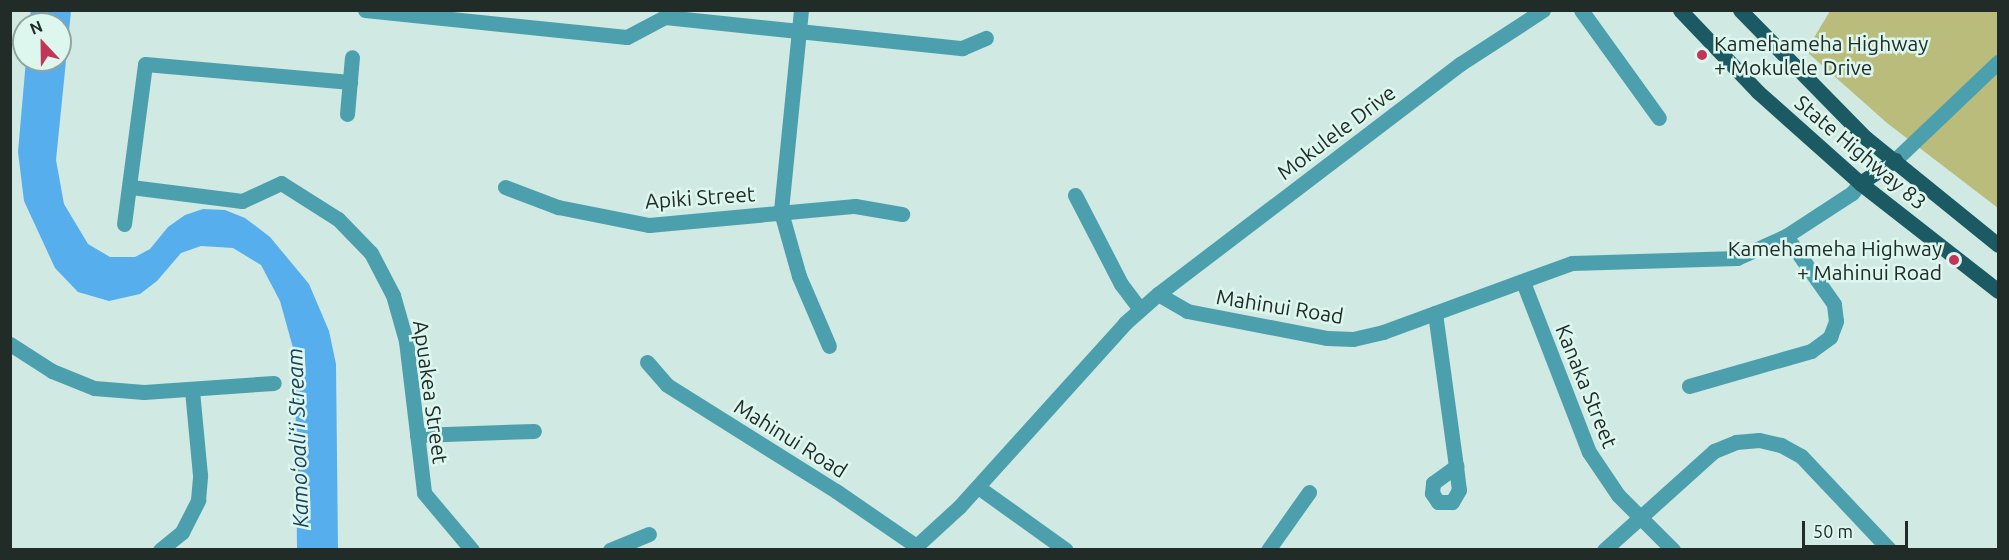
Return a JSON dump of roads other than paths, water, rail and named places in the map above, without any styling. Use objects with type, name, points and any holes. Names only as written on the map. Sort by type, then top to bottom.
[{"type":"main road","name":"State Highway 83","points":[[1680,10],[1758,92],[1860,183],[1998,291]]},
{"type":"main road","points":[[1740,10],[1866,138],[1998,245]]},
{"type":"main road","points":[[1860,183],[1895,160]]},
{"type":"street","points":[[365,10],[627,37],[665,17],[962,48],[986,38]]},
{"type":"street","points":[[801,10],[782,212],[799,276],[829,345]]},
{"type":"street","name":"Mokulele Drive","points":[[1158,294],[1460,64],[1543,10]]},
{"type":"street","points":[[1581,10],[1659,118]]},
{"type":"street","points":[[347,114],[352,57]]},
{"type":"street","points":[[1895,160],[1998,62]]},
{"type":"street","points":[[124,224],[145,64],[350,82]]},
{"type":"street","name":"Apuakea Street","points":[[130,187],[242,201],[281,183],[338,219],[371,253],[393,295],[406,341],[424,493],[472,549]]},
{"type":"street","name":"Mahinui Road","points":[[648,362],[667,385],[836,491],[914,548],[978,487],[1140,309],[1158,294],[1187,311],[1327,338],[1368,336],[1585,261],[1726,261],[1750,254],[1786,236],[1852,193],[1860,183]]},
{"type":"street","name":"Apiki Street","points":[[505,188],[558,207],[649,225],[855,206],[902,214]]},
{"type":"street","points":[[1075,195],[1121,284],[1140,309]]},
{"type":"street","points":[[1689,386],[1811,351],[1830,337],[1836,321],[1834,304],[1786,236]]},
{"type":"street","name":"Kanaka Street","points":[[1523,282],[1589,452],[1606,480],[1673,549]]},
{"type":"street","points":[[1435,313],[1456,466]]},
{"type":"street","points":[[10,344],[52,371],[94,388],[144,392],[274,383]]},
{"type":"street","points":[[164,548],[189,522],[200,488],[192,390]]},
{"type":"street","points":[[417,435],[534,431]]},
{"type":"street","points":[[1604,549],[1714,452],[1736,442],[1760,440],[1781,445],[1801,456],[1890,549]]},
{"type":"street","points":[[978,487],[1066,549]]},
{"type":"street","points":[[1269,549],[1309,492]]},
{"type":"street","points":[[610,549],[649,534]]},
{"type":"water","points":[[31,10],[71,11],[71,12],[31,12]]},
{"type":"water","name":"Kamoʻoaliʻi Stream","points":[[25,72],[65,72],[56,160],[64,204],[88,244],[110,257],[135,257],[150,249],[168,227],[185,215],[203,209],[225,210],[245,218],[270,237],[309,284],[329,331],[336,364],[338,549],[297,549],[295,355],[280,301],[261,265],[233,248],[201,246],[181,253],[157,281],[140,294],[109,301],[78,292],[55,268],[24,201],[18,152]]},
{"type":"place","name":"Kamehameha Highway + Mokulele Drive","points":[[1702,55]]},
{"type":"place","name":"Kamehameha Highway + Mahinui Road","points":[[1954,260]]}]
